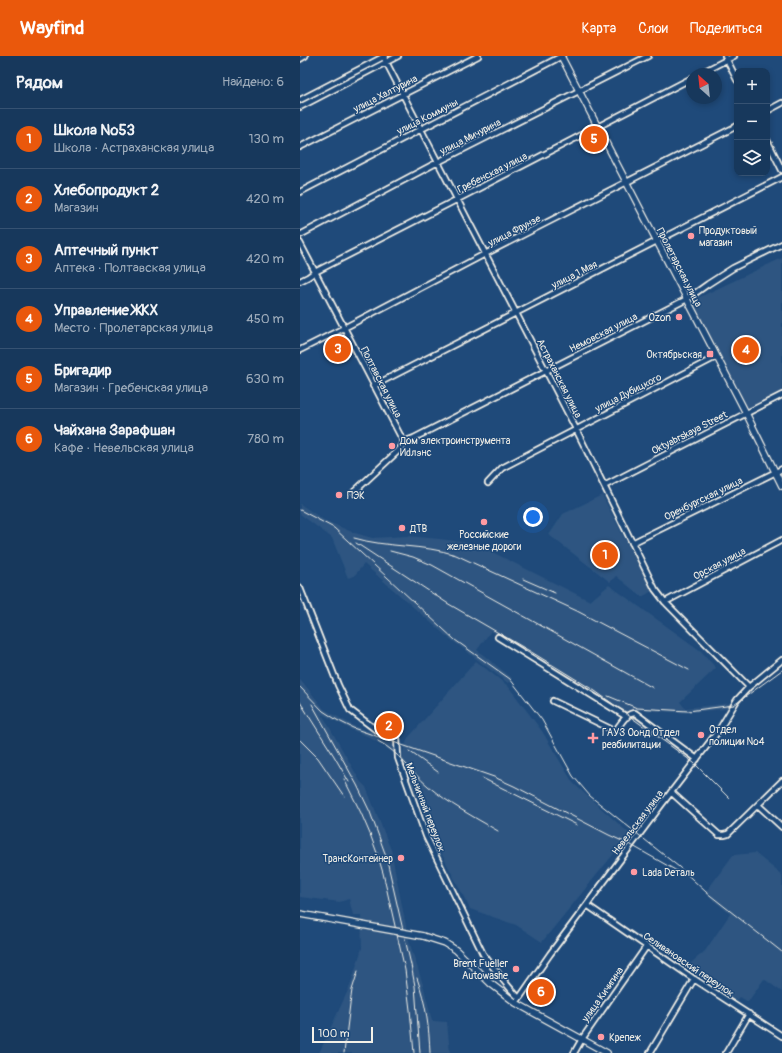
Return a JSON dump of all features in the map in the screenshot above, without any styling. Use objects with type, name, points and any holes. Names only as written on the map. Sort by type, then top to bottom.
[{"type":"main road","name":"Пролетарская улица","points":[[561,56],[782,486]]},
{"type":"main road","points":[[300,914],[423,936],[445,943],[456,950],[490,983],[516,1003],[607,1053]]},
{"type":"street","points":[[300,59],[306,56]]},
{"type":"street","points":[[300,100],[384,56]]},
{"type":"street","name":"Астраханская улица","points":[[384,56],[576,429],[655,589],[665,602],[749,687]]},
{"type":"street","points":[[300,107],[398,56]]},
{"type":"street","name":"улица Халтурина","points":[[300,147],[478,56]]},
{"type":"street","name":"улица Коммуны","points":[[300,192],[561,56]]},
{"type":"street","name":"улица Мичурина","points":[[300,234],[438,162],[648,56]]},
{"type":"street","points":[[709,68],[726,58],[734,56]]},
{"type":"street","points":[[726,58],[734,74]]},
{"type":"street","name":"Гребенская улица","points":[[300,281],[686,81]]},
{"type":"street","points":[[770,109],[782,103]]},
{"type":"street","name":"улица Фрунзе","points":[[300,350],[734,128]]},
{"type":"street","points":[[770,146],[782,170]]},
{"type":"street","name":"улица 1 Мая","points":[[373,386],[782,177]]},
{"type":"street","name":"Полтавская улица","points":[[300,243],[373,386],[402,439],[406,441]]},
{"type":"street","name":"Немовская улица","points":[[406,441],[687,299],[733,268],[782,244]]},
{"type":"street","name":"улица Дубицкого","points":[[488,483],[502,468],[716,357]]},
{"type":"street","name":"Oktyabrskaya Street","points":[[604,486],[782,395]]},
{"type":"street","points":[[354,492],[399,450],[406,441]]},
{"type":"street","name":"Оренбургская улица","points":[[632,543],[782,469]]},
{"type":"street","name":"Орская улица","points":[[665,602],[782,540]]},
{"type":"street","name":"Мельничный переулок","points":[[300,588],[335,677],[350,710],[375,729],[397,737],[398,758],[426,836],[483,954],[520,998]]},
{"type":"street","points":[[498,637],[626,717]]},
{"type":"street","name":"Невельская улица","points":[[516,1003],[671,792],[719,730],[734,705],[749,687],[782,660]]},
{"type":"street","points":[[553,701],[615,731],[626,717],[632,712],[635,712],[697,759]]},
{"type":"street","points":[[671,792],[719,835],[724,836],[728,834],[782,781]]},
{"type":"street","points":[[758,805],[782,827]]},
{"type":"street","name":"Селивановский переулок","points":[[587,905],[646,947],[782,1036]]},
{"type":"street","name":"улица Кичигина","points":[[574,1053],[582,1039],[646,947]]},
{"type":"street","points":[[650,1053],[694,979]]},
{"type":"street","points":[[726,1053],[749,1014]]},
{"type":"shaded area","points":[[782,258],[782,391],[746,409],[691,301]]},
{"type":"shaded area","points":[[602,495],[652,591],[642,597],[616,576],[610,582],[549,535],[563,514]]},
{"type":"shaded area","points":[[300,504],[324,520],[352,532],[372,538],[407,536],[476,544],[590,601],[609,585],[701,651],[716,668],[680,702],[685,708],[732,703],[741,700],[742,702],[736,707],[726,709],[684,713],[637,710],[634,714],[698,764],[696,766],[624,713],[491,631],[477,650],[512,678],[508,683],[445,635],[364,564],[354,576],[348,578],[332,538],[300,514]]},
{"type":"shaded area","points":[[476,661],[508,686],[542,731],[573,783],[630,834],[542,942],[516,925],[470,909],[438,847],[400,759],[408,738]]},
{"type":"shaded area","points":[[300,679],[324,709],[354,726],[400,742],[397,756],[367,736],[322,714],[360,781],[366,787],[391,850],[409,941],[424,988],[432,1021],[447,1022],[450,1053],[319,1053],[350,986],[362,948],[361,915],[353,915],[349,899],[340,902],[300,897]]},
{"type":"shaded area","points":[[755,853],[782,875],[782,992],[764,979],[748,1002],[740,997],[737,1001],[686,967],[705,951],[730,914],[705,893],[733,855]]},
{"type":"railway","points":[[300,510],[334,528],[455,640],[510,679],[542,720],[573,776],[590,796],[679,867],[706,892],[782,952]]},
{"type":"railway","points":[[354,538],[379,543],[431,549],[456,555],[577,611],[689,670]]},
{"type":"railway","points":[[356,543],[447,603],[595,691],[694,763],[730,799]]},
{"type":"railway","points":[[390,551],[413,557],[432,565],[653,688]]},
{"type":"railway","points":[[523,579],[555,593]]},
{"type":"railway","points":[[608,696],[637,708],[688,711],[734,705],[782,670]]},
{"type":"railway","points":[[300,687],[323,711],[353,728],[494,777],[631,845],[677,871]]},
{"type":"railway","points":[[300,702],[349,782]]},
{"type":"railway","points":[[312,704],[357,785],[370,812],[386,856],[415,986],[420,1053]]},
{"type":"railway","points":[[300,740],[318,758],[344,796]]},
{"type":"railway","points":[[378,741],[399,756],[436,793],[498,831]]},
{"type":"railway","points":[[409,751],[438,772]]},
{"type":"railway","points":[[482,778],[577,825]]},
{"type":"railway","points":[[344,779],[370,834],[383,873],[405,970],[414,1053]]},
{"type":"railway","points":[[344,1053],[352,990],[358,971]]},
{"type":"railway","points":[[417,978],[423,997],[429,1034],[430,1053]]},
{"type":"place","name":"Бригадир","points":[[594,139]]},
{"type":"place","name":"Продуктовый магазин","points":[[691,236]]},
{"type":"place","name":"Ozon","points":[[679,317]]},
{"type":"place","name":"Аптечный пункт","points":[[338,349]]},
{"type":"place","name":"Управление ЖКХ","points":[[746,350]]},
{"type":"place","name":"Октябрьская","points":[[710,354]]},
{"type":"place","name":"Дом электроинструмента Иdлэнс","points":[[392,446]]},
{"type":"place","name":"ПЭК","points":[[339,495]]},
{"type":"place","name":"Российские железные дороги","points":[[484,522]]},
{"type":"place","name":"ДТВ","points":[[402,528]]},
{"type":"place","name":"Школа №53","points":[[605,555]]},
{"type":"place","name":"Хлебопродукт 2","points":[[389,726]]},
{"type":"place","name":"Отдел полиции №4","points":[[701,735]]},
{"type":"place","name":"ГАУЗ Оонд Отдел реабилитации","points":[[593,738]]},
{"type":"place","name":"ТрансКонтейнер","points":[[401,858]]},
{"type":"place","name":"Lada Dеталь","points":[[634,872]]},
{"type":"place","name":"Brent Fueller Autowashe","points":[[516,969]]},
{"type":"place","name":"Чайхана Зарафшан","points":[[541,992]]},
{"type":"place","name":"Крепеж","points":[[601,1037]]}]
